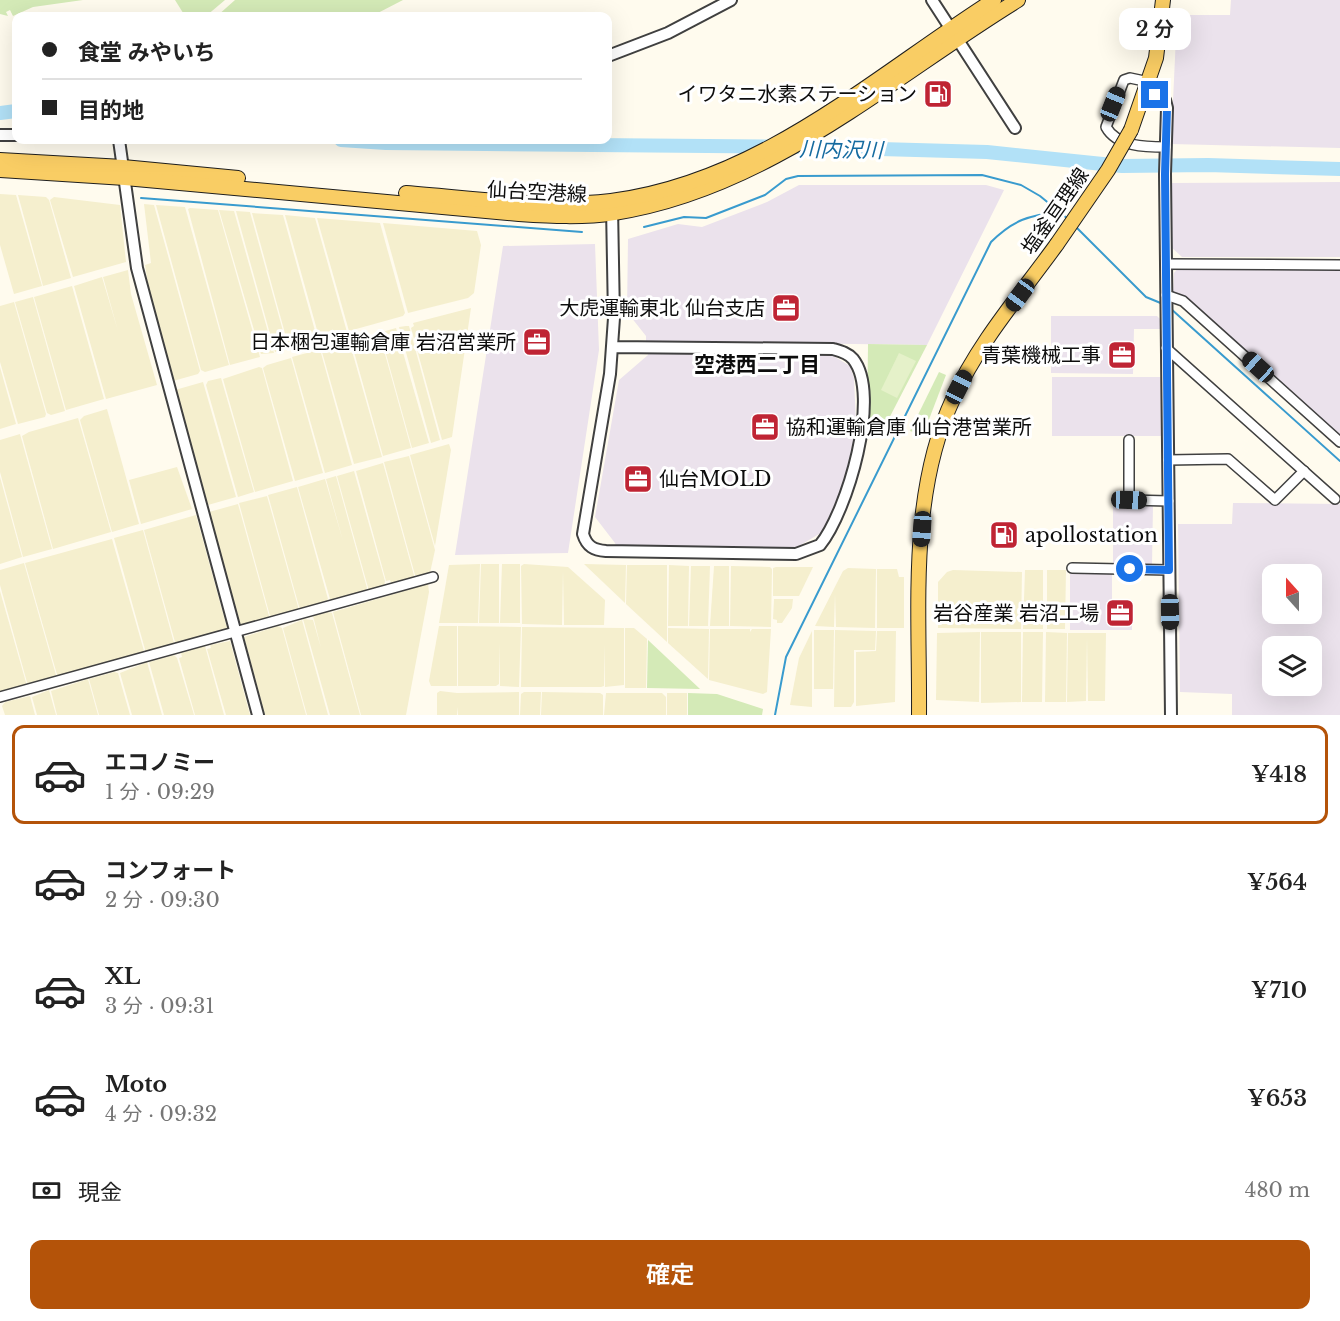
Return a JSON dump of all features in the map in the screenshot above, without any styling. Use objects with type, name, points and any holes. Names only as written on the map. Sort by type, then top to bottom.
[{"type":"main road","name":"仙台空港線","points":[[612,207],[646,207],[743,174],[832,122],[953,34],[994,0]]},
{"type":"main road","name":"仙台空港線","points":[[0,160],[519,214],[560,216],[612,207],[722,172],[765,152],[953,34],[1018,0]]},
{"type":"main road","name":"塩釜亘理線","points":[[919,715],[921,553],[927,482],[938,438],[965,374],[1108,170],[1131,130],[1156,58],[1163,0]]},
{"type":"main road","name":"仙台空港線","points":[[0,170],[124,172]]},
{"type":"street","points":[[612,54],[668,33],[731,0]]},
{"type":"street","points":[[932,0],[1015,128]]},
{"type":"street","points":[[1166,147],[1135,147],[1108,131],[1106,127],[1124,80],[1130,78],[1147,87],[1167,103],[1166,348],[1171,715]]},
{"type":"street","points":[[119,144],[137,268],[258,715]]},
{"type":"street","points":[[612,207],[612,346],[610,374],[583,534],[588,544],[594,550],[606,551],[796,554],[820,545],[849,486],[860,451],[861,376],[849,355],[833,349],[612,346]]},
{"type":"street","points":[[1166,264],[1340,265]]},
{"type":"street","points":[[1166,296],[1183,301],[1340,442]]},
{"type":"street","points":[[1166,348],[1335,499]]},
{"type":"street","points":[[1129,440],[1129,500],[1168,501]]},
{"type":"street","points":[[1168,460],[1228,459],[1275,500],[1304,471]]},
{"type":"street","points":[[1072,568],[1169,570]]},
{"type":"street","points":[[0,697],[434,577]]},
{"type":"shaded area","points":[[1231,0],[1340,0],[1340,148],[1171,144],[1177,15],[1230,15]]},
{"type":"shaded area","points":[[1340,182],[1340,257],[1182,257],[1170,246],[1170,183]]},
{"type":"shaded area","points":[[799,185],[986,185],[1004,190],[927,345],[646,341],[646,336],[627,312],[628,239],[678,224],[702,227],[767,202]]},
{"type":"shaded area","points":[[0,194],[16,195],[42,286],[14,294],[0,245]]},
{"type":"shaded area","points":[[18,195],[46,197],[49,200],[71,278],[43,286]]},
{"type":"shaded area","points":[[54,197],[120,205],[126,262],[73,277],[50,200]]},
{"type":"shaded area","points":[[144,204],[154,205],[200,371],[198,374],[173,381],[150,297],[145,265],[151,263]]},
{"type":"shaded area","points":[[156,205],[185,207],[229,365],[205,372],[201,370]]},
{"type":"shaded area","points":[[188,209],[218,210],[260,357],[230,365]]},
{"type":"shaded area","points":[[219,210],[234,211],[274,353],[261,354]]},
{"type":"shaded area","points":[[236,211],[250,212],[288,349],[275,352]]},
{"type":"shaded area","points":[[252,213],[283,215],[317,338],[315,341],[289,348]]},
{"type":"shaded area","points":[[285,215],[315,218],[347,332],[319,337]]},
{"type":"shaded area","points":[[317,218],[380,223],[405,313],[403,316],[349,331]]},
{"type":"shaded area","points":[[383,223],[477,231],[481,245],[474,293],[468,298],[408,313]]},
{"type":"shaded area","points":[[595,244],[599,350],[568,553],[455,555],[503,246]]},
{"type":"shaded area","points":[[1179,267],[1340,270],[1340,437],[1189,299],[1173,294],[1174,273]]},
{"type":"shaded area","points":[[128,270],[131,294],[157,385],[106,399],[74,286],[102,277],[118,331],[103,277]]},
{"type":"shaded area","points":[[72,286],[104,399],[66,410],[34,297]]},
{"type":"shaded area","points":[[33,297],[65,411],[51,415],[47,413],[15,302]]},
{"type":"shaded area","points":[[14,302],[46,414],[45,417],[18,424],[0,362],[0,306]]},
{"type":"shaded area","points":[[471,308],[452,437],[442,440],[411,328],[414,326],[413,323]]},
{"type":"shaded area","points":[[1051,316],[1157,316],[1161,320],[1161,329],[1134,329],[1133,374],[1051,373]]},
{"type":"shaded area","points":[[409,326],[440,440],[431,443],[399,327]]},
{"type":"shaded area","points":[[396,328],[429,443],[412,448],[381,336],[382,332]]},
{"type":"shaded area","points":[[375,334],[376,337],[380,336],[411,448],[383,456],[351,341]]},
{"type":"shaded area","points":[[346,342],[350,344],[382,457],[354,464],[322,352],[325,348]]},
{"type":"shaded area","points":[[318,350],[321,353],[352,465],[325,473],[292,357]]},
{"type":"shaded area","points":[[649,351],[830,354],[850,366],[854,378],[856,424],[850,466],[824,531],[794,549],[616,547],[595,517],[619,380],[648,355]]},
{"type":"shaded area","points":[[291,358],[323,473],[295,481],[263,368]]},
{"type":"shaded area","points":[[0,367],[16,424],[0,429]]},
{"type":"shaded area","points":[[262,368],[293,481],[255,492],[223,379]]},
{"type":"shaded area","points":[[1052,377],[1162,377],[1162,436],[1052,436]]},
{"type":"shaded area","points":[[221,378],[254,492],[238,497],[206,385],[208,381]]},
{"type":"shaded area","points":[[203,382],[236,497],[208,505],[175,390]]},
{"type":"shaded area","points":[[107,409],[139,524],[112,532],[80,420],[84,416]]},
{"type":"shaded area","points":[[78,418],[111,532],[53,549],[22,436]]},
{"type":"shaded area","points":[[20,434],[52,549],[23,557],[0,472],[0,440]]},
{"type":"shaded area","points":[[449,444],[451,450],[435,546],[410,455]]},
{"type":"shaded area","points":[[409,456],[435,550],[430,573],[421,575],[415,575],[384,462]]},
{"type":"shaded area","points":[[383,463],[415,579],[392,585],[390,580],[386,581],[356,471]]},
{"type":"shaded area","points":[[177,467],[192,509],[141,524],[129,480]]},
{"type":"shaded area","points":[[354,471],[385,581],[384,587],[369,591],[337,476]]},
{"type":"shaded area","points":[[336,476],[367,588],[365,592],[333,601],[330,599],[298,487],[325,479],[343,541],[326,479]]},
{"type":"shaded area","points":[[0,477],[22,557],[0,564]]},
{"type":"shaded area","points":[[297,487],[328,599],[326,603],[300,610],[268,495]]},
{"type":"shaded area","points":[[267,496],[299,610],[274,617],[270,616],[239,503]]},
{"type":"shaded area","points":[[1233,503],[1340,504],[1340,715],[1232,715],[1232,694],[1180,692],[1178,524],[1232,524]]},
{"type":"shaded area","points":[[238,504],[269,616],[267,619],[241,626],[209,512]]},
{"type":"shaded area","points":[[1113,504],[1153,504],[1152,566],[1113,566]]},
{"type":"shaded area","points":[[196,515],[227,628],[226,631],[179,644],[175,642],[144,530]]},
{"type":"shaded area","points":[[143,530],[174,643],[146,653],[114,538]]},
{"type":"shaded area","points":[[112,539],[143,654],[58,678],[25,563]]},
{"type":"shaded area","points":[[24,563],[56,675],[53,679],[28,686],[0,585],[0,570]]},
{"type":"shaded area","points":[[480,564],[478,623],[439,623],[449,565]]},
{"type":"shaded area","points":[[481,564],[499,564],[499,623],[479,623]]},
{"type":"shaded area","points":[[502,564],[520,564],[520,623],[500,623]]},
{"type":"shaded area","points":[[524,564],[568,567],[605,600],[604,625],[564,625],[563,571],[562,625],[522,624],[521,566]]},
{"type":"shaded area","points":[[584,564],[626,565],[625,603]]},
{"type":"shaded area","points":[[627,565],[667,565],[667,642],[626,604]]},
{"type":"shaded area","points":[[669,565],[689,566],[688,626],[668,626]]},
{"type":"shaded area","points":[[691,566],[710,566],[708,626],[689,626]]},
{"type":"shaded area","points":[[714,566],[729,566],[729,626],[710,626]]},
{"type":"shaded area","points":[[731,566],[770,567],[772,569],[771,627],[730,626]]},
{"type":"shaded area","points":[[813,567],[799,596],[773,596],[773,568]]},
{"type":"shaded area","points":[[848,568],[876,569],[875,628],[836,627],[835,594],[834,627],[815,626],[843,571]]},
{"type":"shaded area","points":[[877,569],[897,569],[899,577],[904,577],[904,628],[877,628]]},
{"type":"shaded area","points":[[953,570],[1022,572],[1021,629],[938,628],[938,582],[947,572]]},
{"type":"shaded area","points":[[1025,570],[1043,570],[1043,629],[1023,629]]},
{"type":"shaded area","points":[[1047,570],[1066,570],[1065,629],[1047,629]]},
{"type":"shaded area","points":[[1070,570],[1112,570],[1112,599],[1132,600],[1132,630],[1070,630]]},
{"type":"shaded area","points":[[428,584],[429,592],[406,715],[361,715],[333,612]]},
{"type":"shaded area","points":[[0,591],[27,686],[2,693],[0,691]]},
{"type":"shaded area","points":[[774,599],[793,599],[792,608],[782,623],[777,623],[777,620],[773,619]]},
{"type":"shaded area","points":[[332,613],[360,715],[330,715],[303,619],[313,620],[321,648],[313,616]]},
{"type":"shaded area","points":[[302,620],[328,715],[307,715],[283,628]]},
{"type":"shaded area","points":[[278,626],[282,628],[306,715],[265,715],[244,637]]},
{"type":"shaded area","points":[[439,626],[457,626],[457,686],[431,686],[429,681]]},
{"type":"shaded area","points":[[458,626],[521,627],[519,687],[500,686],[500,643],[499,684],[496,686],[458,686]]},
{"type":"shaded area","points":[[522,627],[624,628],[624,685],[605,687],[605,644],[604,686],[521,687]]},
{"type":"shaded area","points":[[625,628],[634,628],[647,639],[646,688],[625,688]]},
{"type":"shaded area","points":[[668,628],[709,629],[708,679],[668,643]]},
{"type":"shaded area","points":[[710,629],[750,629],[750,632],[752,629],[771,629],[767,692],[763,694],[709,680]]},
{"type":"shaded area","points":[[814,630],[834,630],[833,689],[814,689]]},
{"type":"shaded area","points":[[835,630],[876,631],[875,650],[854,650],[854,702],[851,707],[834,707]]},
{"type":"shaded area","points":[[812,631],[812,707],[790,705],[799,658]]},
{"type":"shaded area","points":[[877,631],[896,631],[895,702],[856,706],[856,652],[876,651]]},
{"type":"shaded area","points":[[980,632],[979,702],[936,700],[937,633]]},
{"type":"shaded area","points":[[981,632],[1021,632],[1021,702],[981,703]]},
{"type":"shaded area","points":[[1023,632],[1043,632],[1042,702],[1022,702]]},
{"type":"shaded area","points":[[1046,632],[1067,633],[1066,702],[1045,702]]},
{"type":"shaded area","points":[[1068,633],[1106,633],[1105,701],[1088,701],[1087,637],[1086,701],[1067,702]]},
{"type":"shaded area","points":[[230,641],[250,715],[226,715],[207,649],[211,648],[210,645]]},
{"type":"shaded area","points":[[205,646],[224,715],[195,715],[179,658],[182,657],[181,653]]},
{"type":"shaded area","points":[[174,655],[177,658],[194,715],[164,715],[149,662]]},
{"type":"shaded area","points":[[147,662],[162,715],[132,715],[120,673]]},
{"type":"shaded area","points":[[118,673],[130,715],[99,715],[89,679]]},
{"type":"shaded area","points":[[88,679],[98,715],[57,715],[51,691]]},
{"type":"shaded area","points":[[49,690],[56,715],[37,715],[32,697]]},
{"type":"shaded area","points":[[440,691],[519,692],[519,715],[458,715],[457,707],[457,715],[437,715],[437,693]]},
{"type":"shaded area","points":[[541,692],[540,715],[520,715],[521,694]]},
{"type":"shaded area","points":[[542,692],[600,693],[603,695],[603,715],[541,715]]},
{"type":"shaded area","points":[[606,693],[662,693],[666,697],[666,715],[604,715]]},
{"type":"shaded area","points":[[667,693],[687,693],[687,715],[667,715]]},
{"type":"shaded area","points":[[30,696],[35,715],[5,715],[2,706],[5,702]]},
{"type":"green space","points":[[0,0],[83,0],[33,7],[22,12],[12,12],[12,14],[10,10],[6,12],[8,16],[0,14]]},
{"type":"green space","points":[[175,0],[225,0],[211,12],[182,12]]},
{"type":"green space","points":[[235,0],[403,0],[380,12],[222,12]]},
{"type":"green space","points":[[868,344],[927,345],[883,430],[867,431]]},
{"type":"green space","points":[[899,353],[916,361],[897,398],[881,390]]},
{"type":"green space","points":[[939,372],[946,375],[923,435],[910,431]]},
{"type":"green space","points":[[648,640],[700,689],[647,688]]},
{"type":"green space","points":[[688,693],[717,694],[763,709],[762,715],[688,715]]},
{"type":"waterway","name":"川内沢川","points":[[0,113],[12,112]]},
{"type":"waterway","name":"川内沢川","points":[[492,144],[809,147],[987,152],[1122,166],[1208,165],[1340,169]]},
{"type":"waterway","points":[[644,227],[684,217],[706,218],[765,195],[786,179],[798,176],[982,175],[1021,185],[1040,196],[1068,219]]},
{"type":"waterway","points":[[141,198],[582,232]]},
{"type":"waterway","points":[[775,715],[786,657],[991,242],[1015,223],[1060,211]]},
{"type":"waterway","points":[[1076,227],[1146,297],[1163,304]]},
{"type":"waterway","points":[[1170,308],[1340,461]]},
{"type":"place","name":"イワタニ水素ステーション","points":[[938,94]]},
{"type":"place","name":"大虎運輸東北 仙台支店","points":[[786,308]]},
{"type":"place","name":"日本梱包運輸倉庫 岩沼営業所","points":[[537,342]]},
{"type":"place","name":"青葉機械工事","points":[[1122,355]]},
{"type":"place","name":"協和運輸倉庫 仙台港営業所","points":[[765,427]]},
{"type":"place","name":"仙台MOLD","points":[[638,479]]},
{"type":"place","name":"apollostation","points":[[1004,535]]},
{"type":"place","name":"岩谷産業 岩沼工場","points":[[1120,613]]},
{"type":"district","name":"空港西二丁目","points":[[757,365]]},
{"type":"route","points":[[1130,569],[1169,570],[1165,174],[1167,103],[1155,95]]}]
